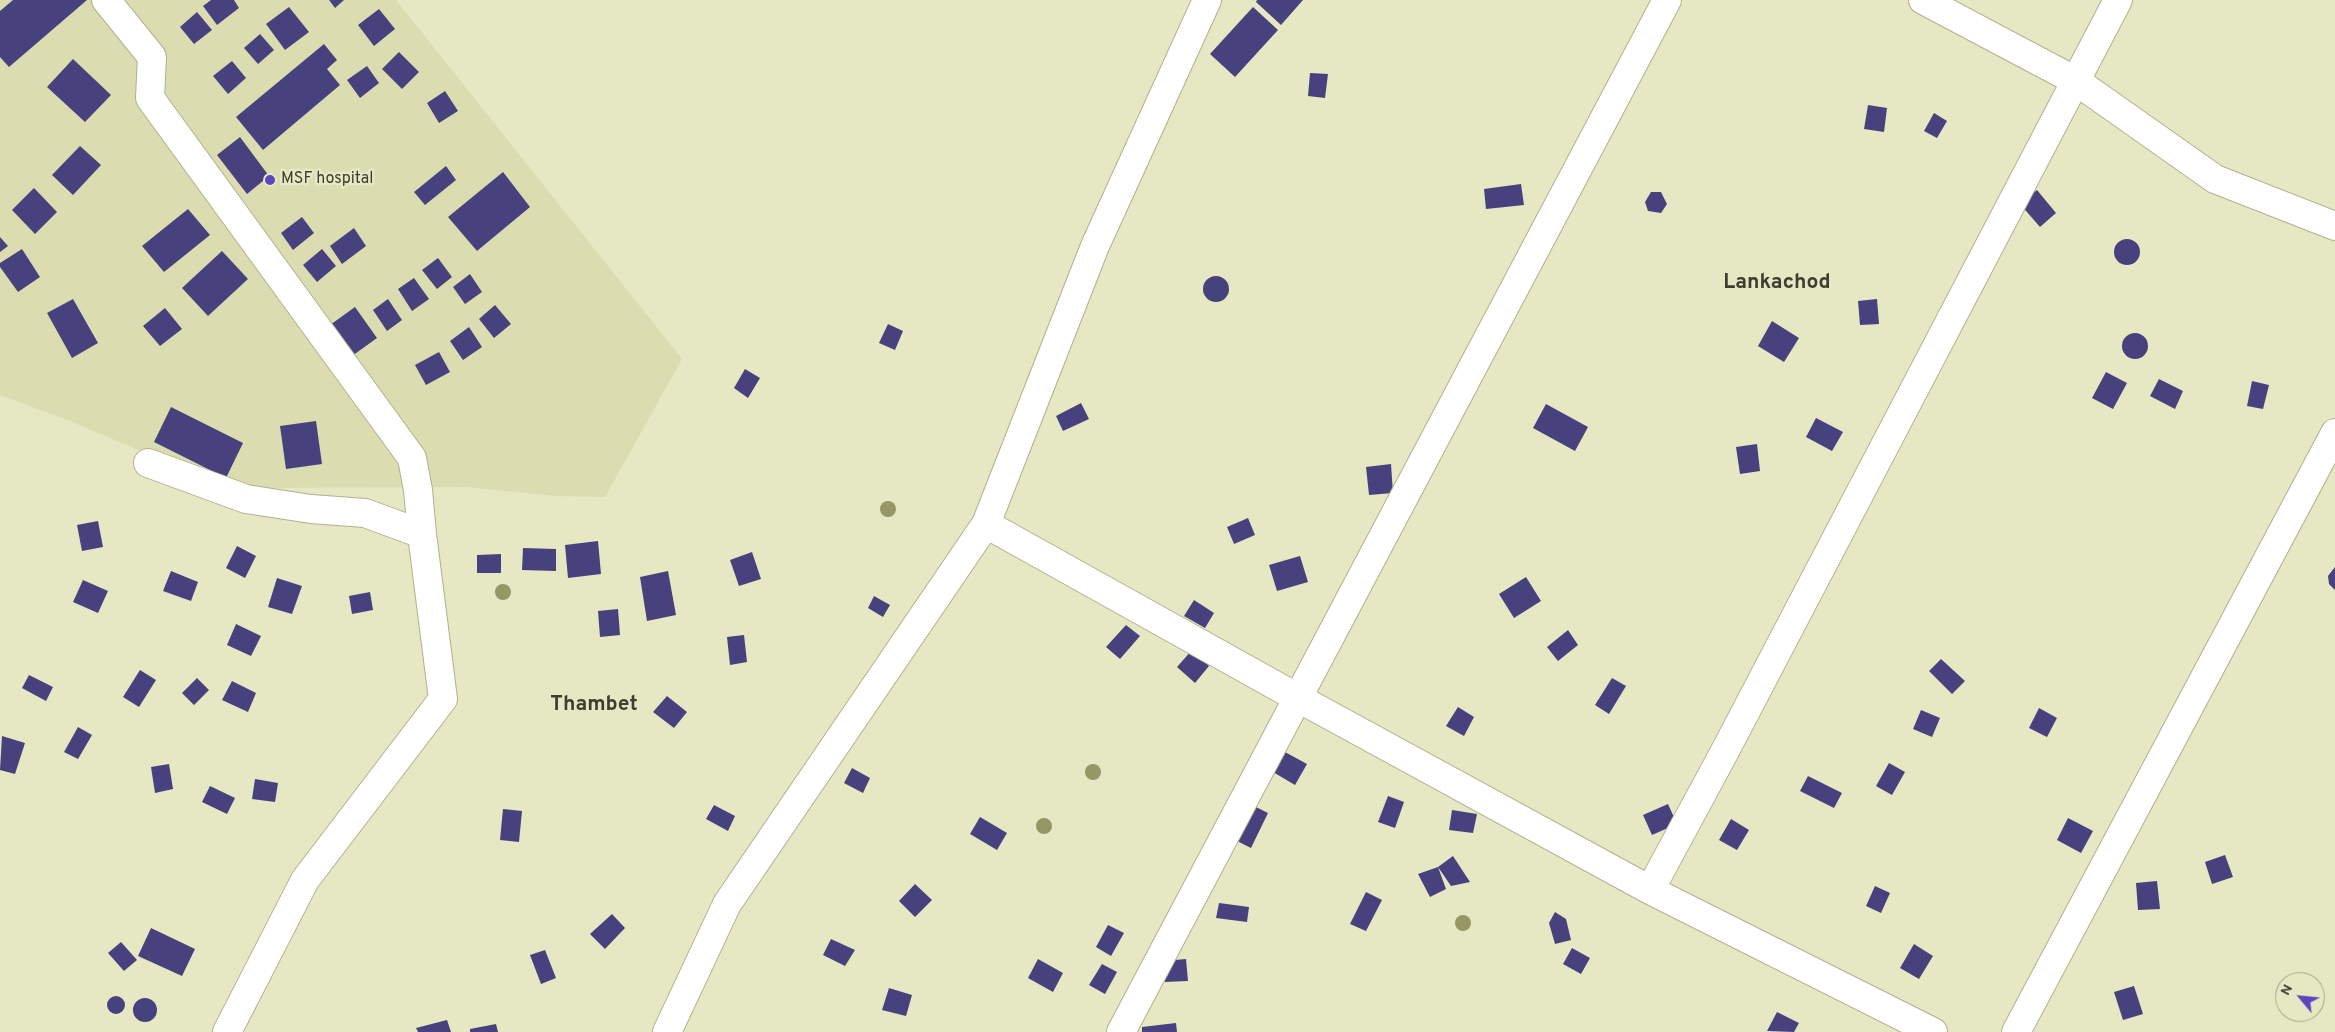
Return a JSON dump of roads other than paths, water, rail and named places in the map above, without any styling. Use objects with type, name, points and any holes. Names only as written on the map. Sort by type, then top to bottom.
[{"type":"street","points":[[106,0],[152,57],[150,98],[412,458],[418,490],[443,699],[305,880],[227,1032]]},
{"type":"street","points":[[667,1032],[727,904],[986,524],[1095,246],[1207,0]]},
{"type":"street","points":[[1121,1032],[1667,0]]},
{"type":"street","points":[[1923,0],[2076,81],[2215,179],[2335,226]]},
{"type":"street","points":[[1650,890],[2118,0]]},
{"type":"street","points":[[2016,1032],[2335,433]]},
{"type":"street","points":[[148,463],[246,499],[310,509],[365,513],[422,534]]},
{"type":"street","points":[[986,524],[1298,698],[1650,890],[1933,1032]]},
{"type":"place","name":"MSF hospital","points":[[270,180]]},
{"type":"district","name":"Lankachod","points":[[1777,284]]},
{"type":"district","name":"Thambet","points":[[594,706]]}]
